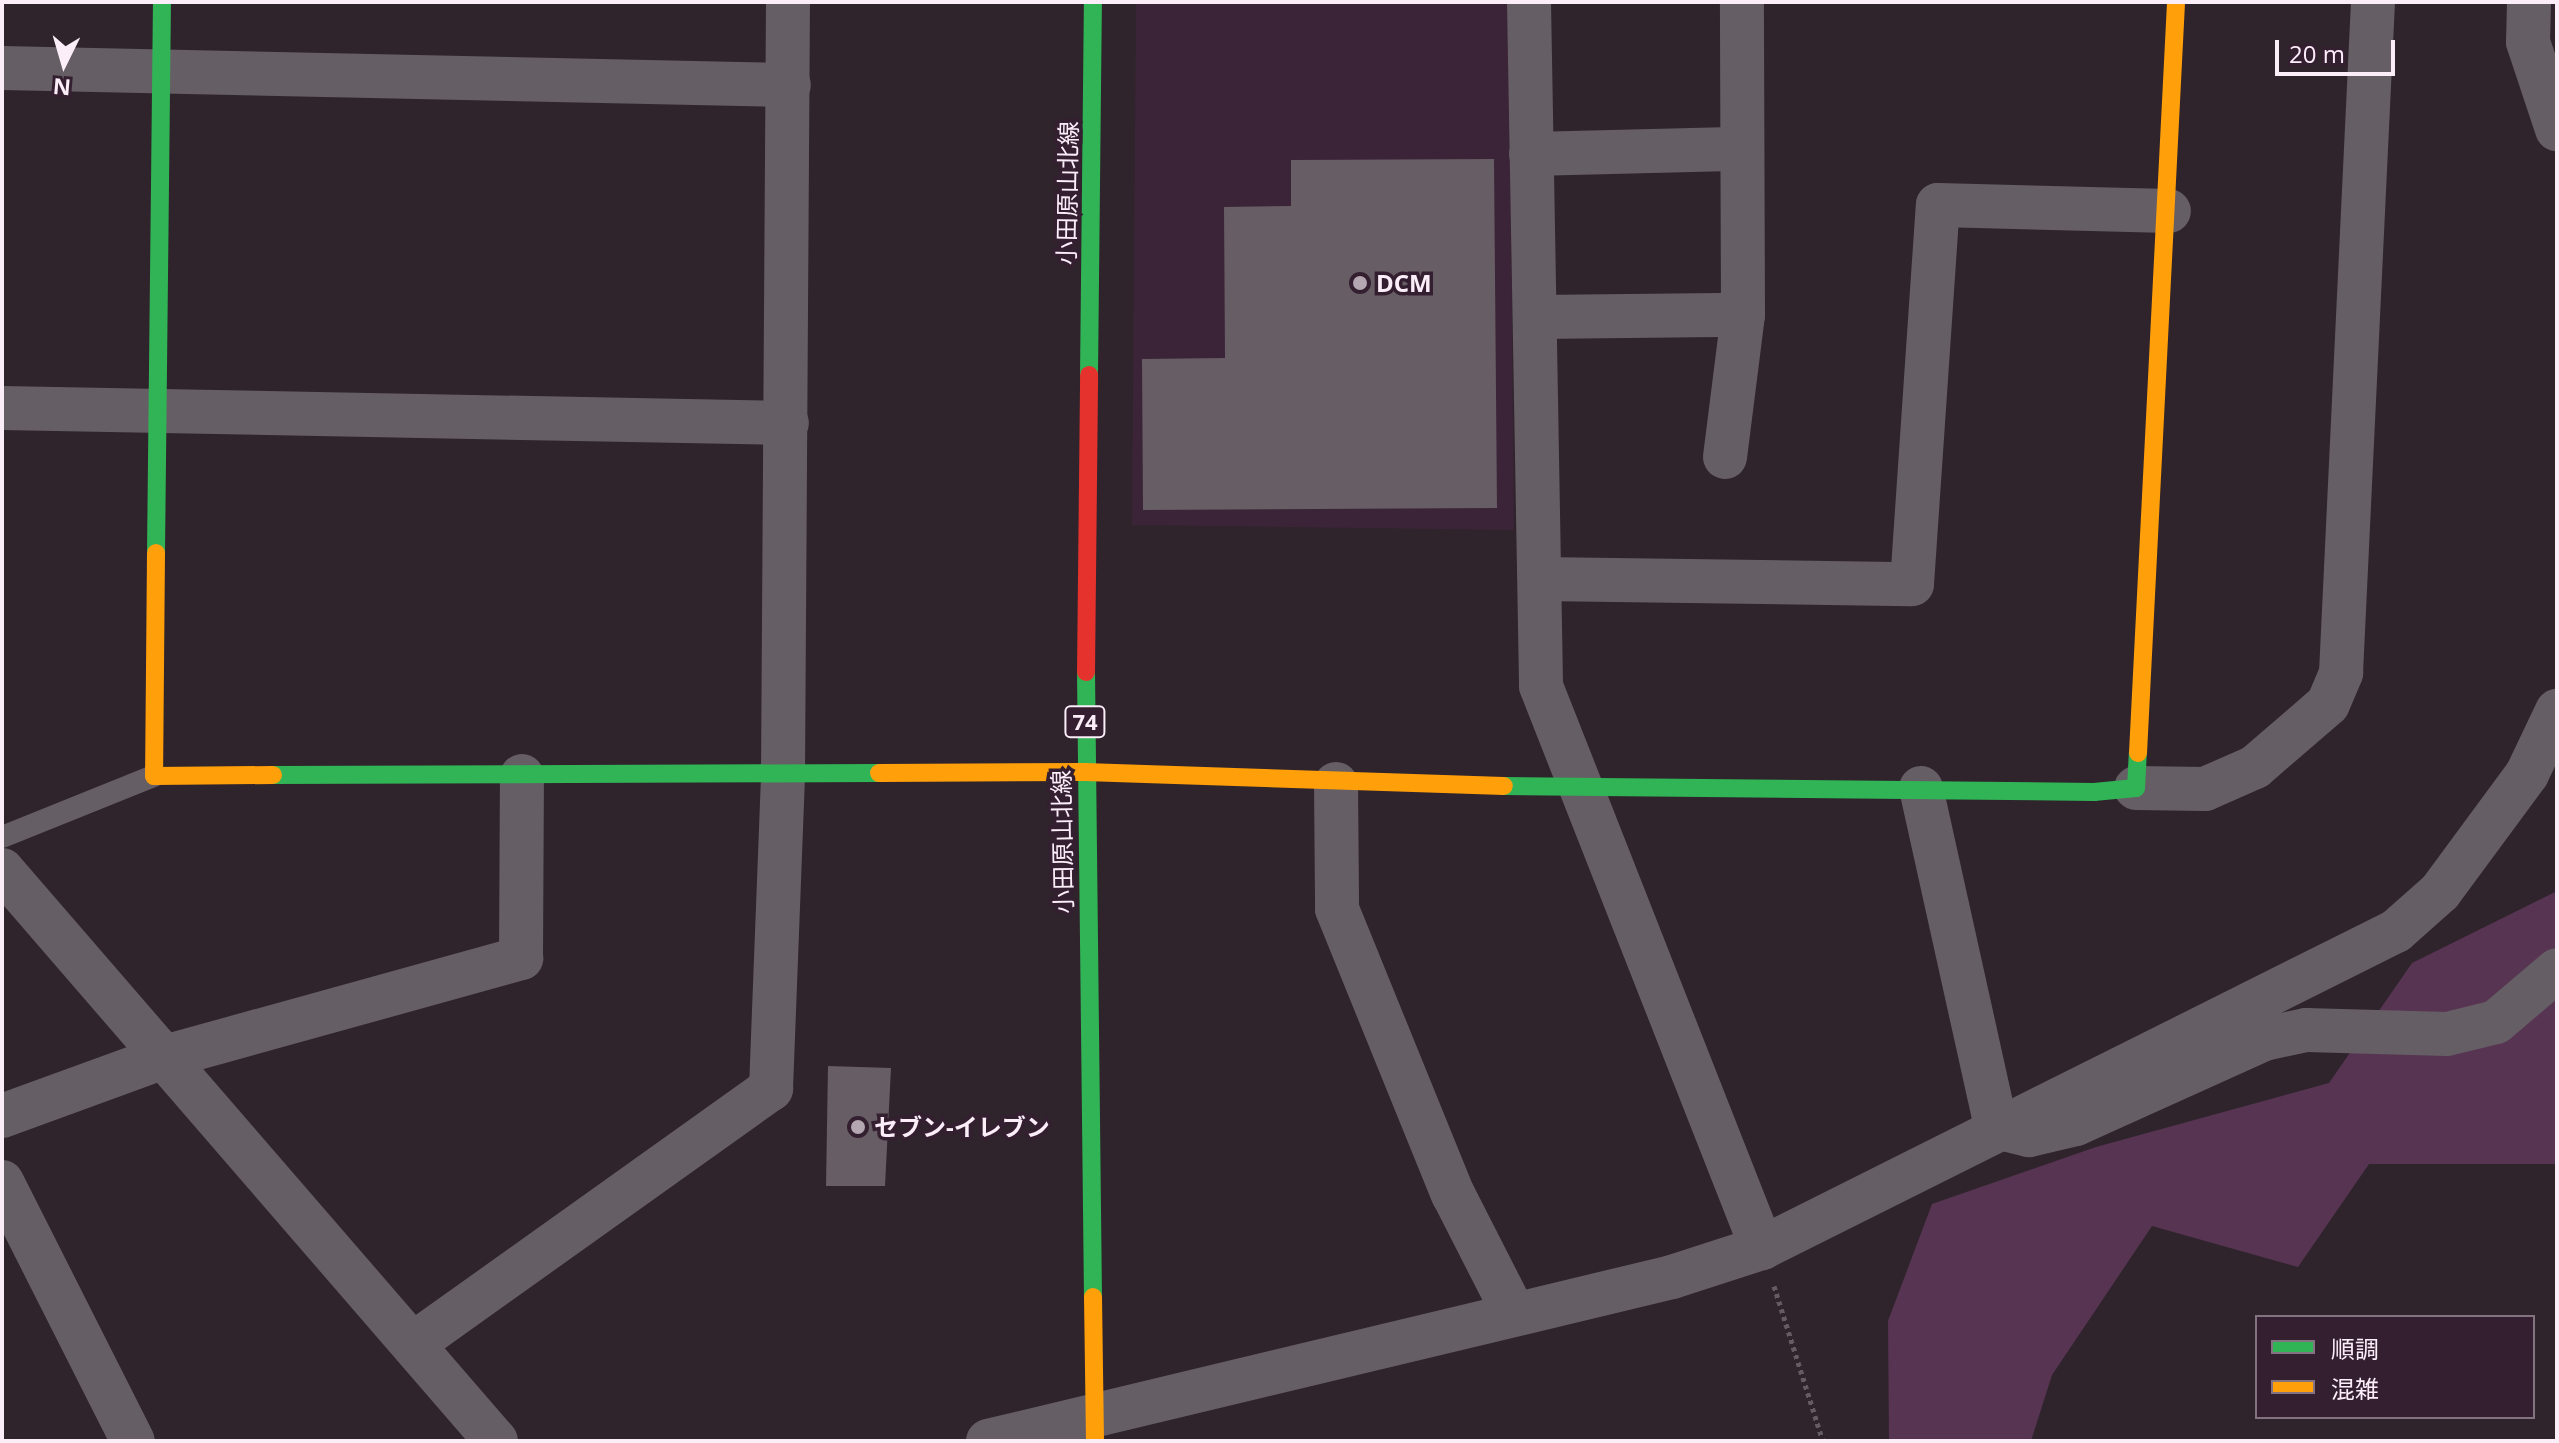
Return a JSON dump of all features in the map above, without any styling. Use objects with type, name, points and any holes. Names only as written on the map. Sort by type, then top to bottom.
[{"type":"street","points":[[162,2],[161,407],[154,776],[1085,772],[1336,784],[2205,789],[2255,767],[2328,704],[2341,673],[2373,2]]},
{"type":"street","points":[[413,1344],[771,1089],[783,774],[788,2]]},
{"type":"street","name":"小田原山北線","points":[[1093,2],[1085,772],[1094,1429]]},
{"type":"street","points":[[1529,2],[1541,686],[1762,1248]]},
{"type":"street","points":[[1725,457],[1743,315],[1742,2]]},
{"type":"street","points":[[2136,788],[2169,211],[2176,2]]},
{"type":"street","points":[[2529,2],[2528,42],[2557,129]]},
{"type":"street","points":[[2,68],[161,68],[789,85]]},
{"type":"street","points":[[1531,154],[1742,149]]},
{"type":"street","points":[[1541,579],[1912,584],[1938,205],[2169,211]]},
{"type":"street","points":[[1536,317],[1743,315]]},
{"type":"street","points":[[2,408],[161,407],[787,423]]},
{"type":"street","points":[[988,1441],[1094,1429],[1513,1312],[1672,1277],[1762,1248],[1996,1127],[2353,958],[2396,931],[2440,892],[2519,785],[2557,711]]},
{"type":"street","points":[[2,1116],[161,1058],[521,958],[522,776]]},
{"type":"street","points":[[1336,784],[1337,909],[1453,1194],[1513,1312]]},
{"type":"street","points":[[1921,788],[1996,1127]]},
{"type":"street","points":[[2,870],[161,1058],[496,1441]]},
{"type":"street","points":[[1996,1127],[2029,1135],[2076,1124],[2264,1039],[2306,1030],[2447,1034],[2496,1022],[2557,970]]},
{"type":"street","points":[[2,1182],[133,1441]]},
{"type":"lane","points":[[2,837],[154,776]]},
{"type":"path","points":[[1762,1248],[1823,1441]]},
{"type":"shaded area","points":[[1136,2],[1509,2],[1514,530],[1132,525]]},
{"type":"shaded area","points":[[2557,891],[2557,1164],[2369,1164],[2298,1267],[2152,1226],[2052,1375],[2031,1441],[1889,1441],[1888,1321],[1932,1204],[2096,1147],[2329,1083],[2412,963]]},
{"type":"building","name":"DCM","points":[[1494,159],[1497,508],[1143,510],[1142,359],[1225,358],[1224,207],[1291,206],[1291,160]]},
{"type":"building","name":"セブン-イレブン","points":[[828,1066],[891,1068],[885,1186],[826,1186]]},
{"type":"traffic: fast","points":[[156,553],[162,2]]},
{"type":"traffic: fast","points":[[1089,375],[1093,2]]},
{"type":"traffic: fast","points":[[1086,672],[1093,1297]]},
{"type":"traffic: fast","points":[[1504,786],[2094,792],[2136,788],[2138,753]]},
{"type":"traffic: fast","points":[[273,775],[879,773]]},
{"type":"traffic: slow","points":[[2138,753],[2176,2]]},
{"type":"traffic: slow","points":[[156,553],[154,776],[273,775]]},
{"type":"traffic: slow","points":[[879,773],[1085,772],[1504,786]]},
{"type":"traffic: slow","points":[[1093,1297],[1095,1441]]},
{"type":"traffic: jam","points":[[1086,672],[1089,375]]},
{"type":"place","name":"DCM","points":[[1360,283]]},
{"type":"place","name":"セブン-イレブン","points":[[858,1127]]}]
